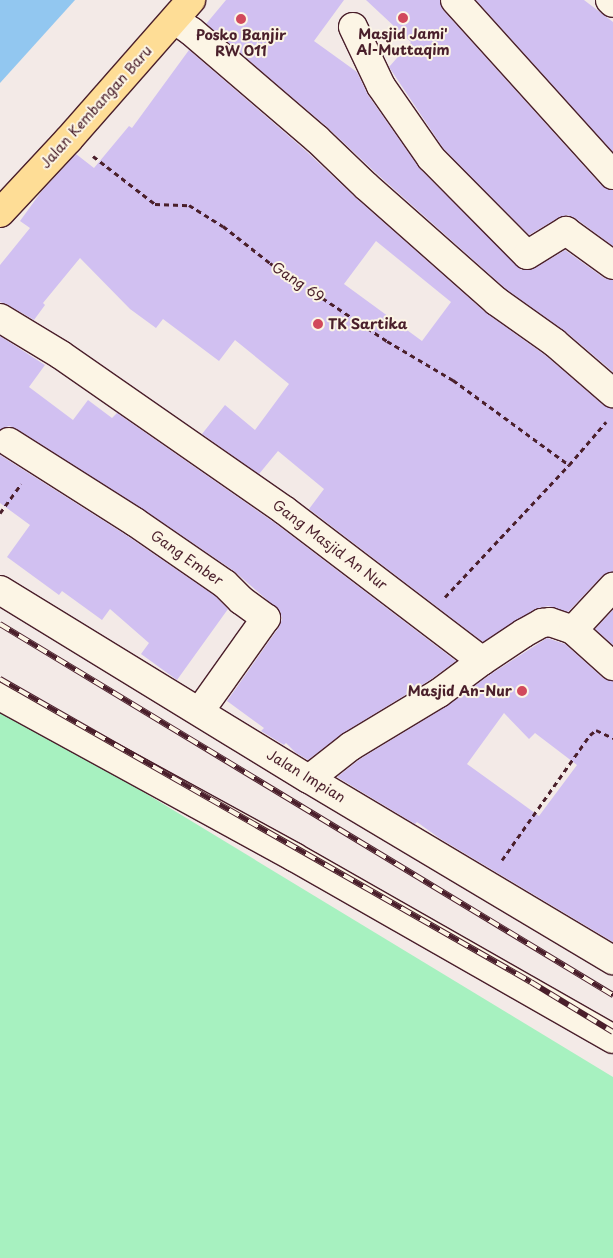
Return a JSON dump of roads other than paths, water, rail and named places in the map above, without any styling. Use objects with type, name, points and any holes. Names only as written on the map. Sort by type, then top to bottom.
[{"type":"main road","name":"Jalan Kembangan Baru","points":[[0,212],[75,143],[183,10]]},
{"type":"street","points":[[455,0],[613,175]]},
{"type":"street","points":[[610,0],[613,3]]},
{"type":"street","points":[[183,10],[191,31],[317,139],[366,186],[496,301],[554,343],[613,394]]},
{"type":"street","points":[[353,27],[381,86],[431,158],[527,255],[566,231],[613,265]]},
{"type":"street","name":"Gang Masjid An Nur","points":[[0,318],[61,355],[171,431],[334,547],[482,661]]},
{"type":"street","name":"Gang Ember","points":[[9,442],[135,522],[219,579],[241,600],[266,618],[200,711]]},
{"type":"street","points":[[573,630],[613,587]]},
{"type":"street","name":"Jalan Impian","points":[[0,590],[309,779],[613,960]]},
{"type":"street","points":[[309,779],[352,746],[439,693],[482,661],[542,623],[550,622],[573,630],[613,666]]},
{"type":"street","points":[[0,696],[294,857],[613,1039]]},
{"type":"water","points":[[0,0],[75,0],[0,83]]},
{"type":"railway","points":[[0,624],[613,995]]},
{"type":"railway","points":[[0,679],[531,982],[613,1032]]},
{"type":"place","name":"Masjid Jami' Al-Muttaqim","points":[[403,18]]},
{"type":"place","name":"Posko Banjir RW 011","points":[[241,19]]},
{"type":"place","name":"TK Sartika","points":[[318,324]]},
{"type":"place","name":"Masjid An-Nur","points":[[522,691]]}]
